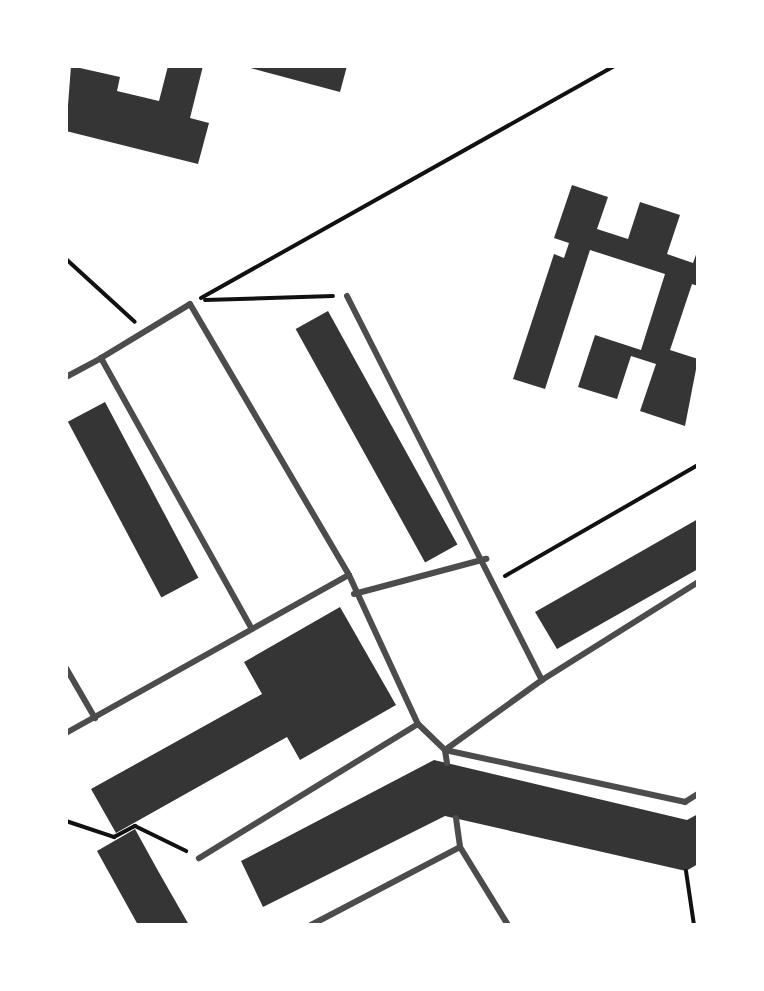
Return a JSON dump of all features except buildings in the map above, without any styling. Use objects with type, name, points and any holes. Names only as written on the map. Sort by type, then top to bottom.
[{"type":"lane","points":[[347,296],[486,559],[542,680]]},
{"type":"lane","points":[[66,377],[190,304],[349,575],[354,594],[418,724],[445,750],[685,802],[698,794]]},
{"type":"lane","points":[[101,358],[250,626]]},
{"type":"lane","points":[[354,594],[486,559]]},
{"type":"lane","points":[[66,733],[250,626],[349,575]]},
{"type":"lane","points":[[445,750],[542,680],[698,582]]},
{"type":"lane","points":[[66,668],[95,718]]},
{"type":"lane","points":[[199,858],[418,724]]},
{"type":"lane","points":[[445,750],[447,763]]},
{"type":"lane","points":[[456,818],[460,847],[508,925]]},
{"type":"lane","points":[[311,925],[460,847]]},
{"type":"path","points":[[599,66],[604,72]]},
{"type":"path","points":[[190,304],[615,66]]},
{"type":"path","points":[[66,259],[145,331]]},
{"type":"path","points":[[197,300],[347,296]]},
{"type":"path","points":[[496,581],[698,465]]},
{"type":"path","points":[[66,821],[114,837],[135,826],[199,858]]},
{"type":"path","points":[[686,871],[694,925]]}]
